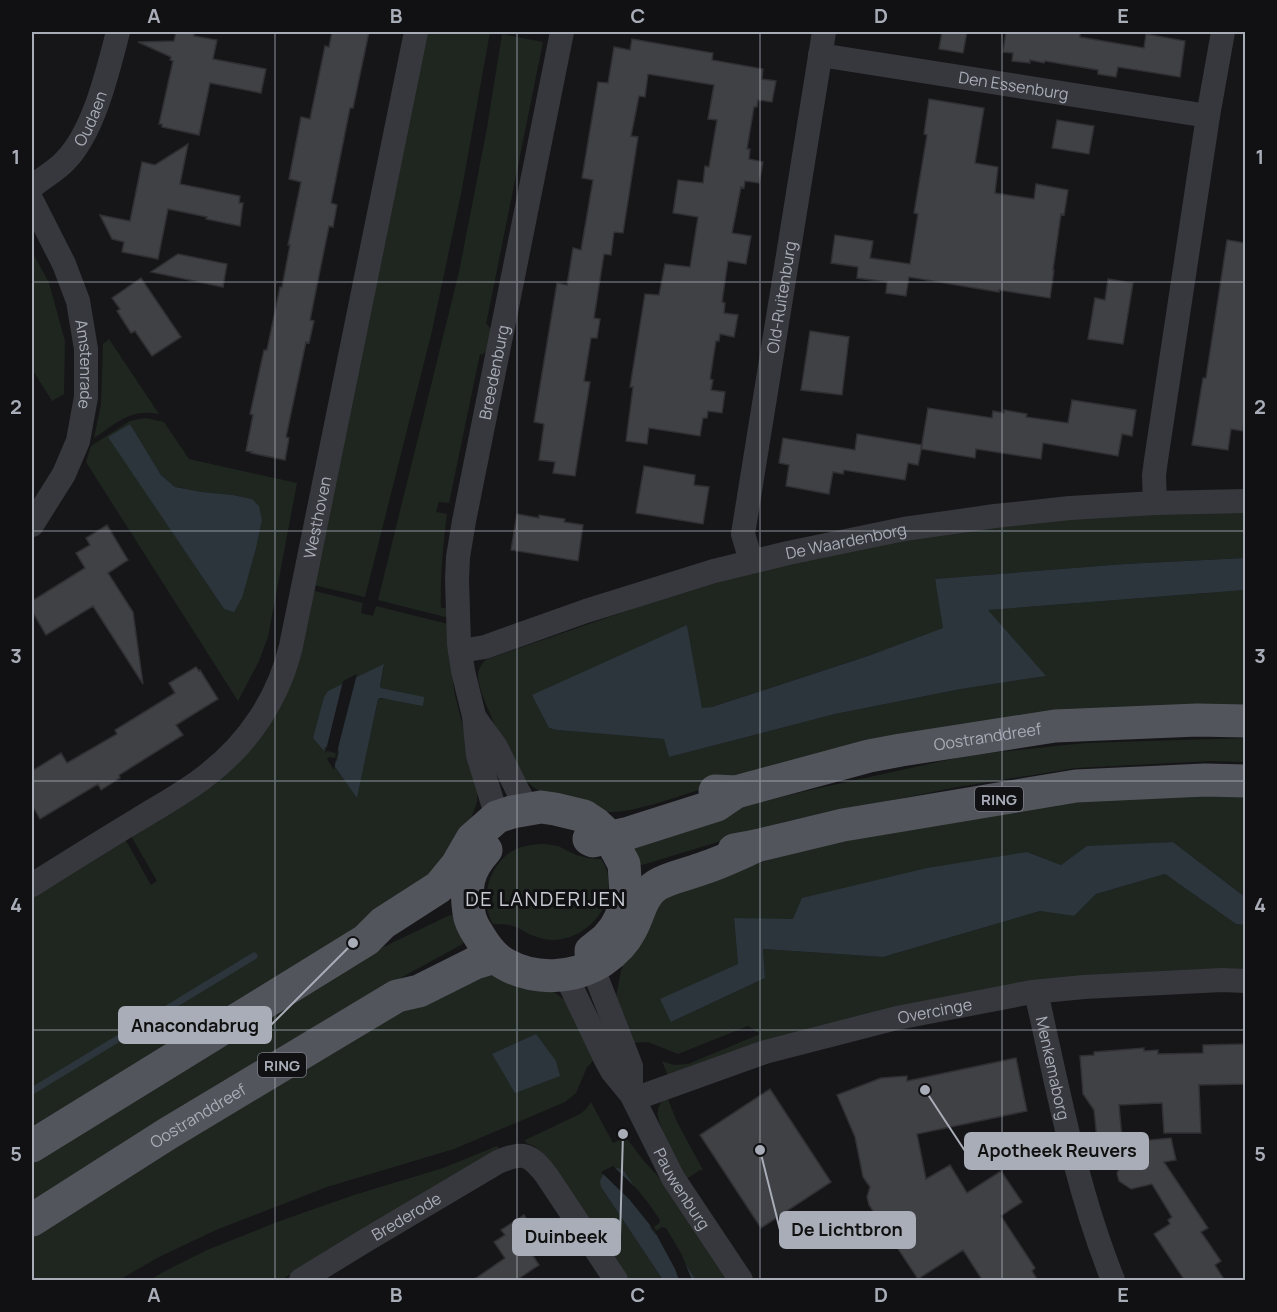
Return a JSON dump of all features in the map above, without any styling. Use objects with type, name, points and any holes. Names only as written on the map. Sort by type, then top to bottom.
[{"type":"main road","name":"Oostranddreef","points":[[500,827],[515,831],[524,828],[553,828],[593,840],[603,830],[629,833],[717,805],[736,792],[869,756],[901,750],[1055,726],[1245,720]]},
{"type":"main road","name":"RING","points":[[490,951],[499,944],[518,948],[540,958],[558,961],[574,958],[583,964],[602,960],[623,942],[630,932],[637,886],[651,870],[714,853],[756,846],[843,825],[1076,786],[1205,780],[1245,781]]},
{"type":"main road","points":[[32,1146],[366,940],[383,938],[469,876],[476,861],[512,812],[541,807],[555,808],[584,816],[603,830],[637,886]]},
{"type":"main road","points":[[457,886],[470,918],[490,951]]},
{"type":"main road","name":"Oostranddreef","points":[[32,1220],[167,1134],[398,996],[411,980],[474,946],[490,951]]},
{"type":"street","name":"Oudaen","points":[[32,187],[65,161],[84,137],[107,74],[118,32]]},
{"type":"street","name":"Westhoven","points":[[32,885],[208,775],[244,740],[278,687],[291,646],[416,32]]},
{"type":"street","name":"Breedenburg","points":[[500,827],[478,755],[474,716],[460,651],[458,557],[562,32]]},
{"type":"street","points":[[1155,503],[1154,475],[1208,116],[1223,32]]},
{"type":"street","name":"Den Essenburg","points":[[822,43],[1208,116]]},
{"type":"street","name":"Old-Ruitenburg","points":[[751,561],[743,534],[822,43]]},
{"type":"street","name":"Amstenrade","points":[[32,201],[64,264],[78,301],[86,349],[86,397],[78,441],[64,474],[32,525]]},
{"type":"street","name":"De Waardenborg","points":[[460,651],[485,647],[586,611],[714,571],[751,561],[893,532],[953,522],[1070,508],[1245,501]]},
{"type":"street","name":"Breedenburg","points":[[474,716],[496,747],[528,809]]},
{"type":"street","name":"Pauwenburg","points":[[583,964],[631,1066],[632,1097],[673,1178],[741,1281]]},
{"type":"street","name":"Overcinge","points":[[632,1097],[765,1052],[897,1018],[1036,992],[1084,987],[1222,980],[1245,981]]},
{"type":"street","name":"Menkemaborg","points":[[1036,992],[1079,1182],[1100,1249],[1113,1281]]},
{"type":"street","name":"Brederode","points":[[301,1281],[408,1215],[498,1162],[513,1156],[527,1156],[538,1165],[616,1281]]},
{"type":"shaded area","points":[[426,32],[490,32],[461,194],[432,331],[365,597],[313,585]]},
{"type":"shaded area","points":[[502,34],[543,42],[486,324],[493,333],[489,349],[482,355],[480,354],[449,503],[439,502],[436,512],[447,514],[442,561],[441,608],[449,608],[449,618],[378,600],[459,272],[487,128]]},
{"type":"shaded area","points":[[32,251],[49,283],[65,341],[64,394],[52,401],[32,369]]},
{"type":"shaded area","points":[[109,339],[159,414],[132,415],[94,438],[101,404],[103,344]]},
{"type":"shaded area","points":[[145,418],[164,422],[189,459],[297,483],[268,637],[259,661],[238,701],[86,462],[91,446],[130,421]],"holes":[[[130,424],[161,475],[175,487],[252,499],[224,609],[109,437]]]},
{"type":"shaded area","points":[[130,424],[161,475],[175,487],[252,499],[259,506],[262,520],[256,548],[242,598],[234,612],[224,609],[108,437]]},
{"type":"shaded area","points":[[1170,512],[1245,513],[1245,558],[1125,564],[935,579],[944,628],[868,656],[702,709],[687,625],[549,728],[665,739],[669,757],[835,714],[961,689],[1045,676],[987,610],[1245,590],[1245,707],[733,782],[633,809],[600,812],[542,793],[527,782],[507,753],[479,685],[478,676],[485,660],[638,607],[739,576],[828,554],[910,539],[1062,519]]},
{"type":"shaded area","points":[[1245,558],[1245,590],[988,610],[1046,676],[961,689],[835,714],[669,757],[664,739],[549,728],[532,695],[687,625],[702,708],[712,707],[868,656],[943,628],[935,579],[1125,564]]},
{"type":"shaded area","points":[[311,590],[363,603],[361,613],[373,616],[376,606],[448,624],[448,651],[455,695],[477,774],[477,802],[470,821],[420,889],[32,1132],[32,897],[125,839],[151,885],[157,881],[131,836],[239,760]],"holes":[[[384,665],[380,687],[424,698],[378,699],[357,797],[330,761],[337,761],[339,751],[325,747],[323,750],[315,739]]]},
{"type":"shaded area","points":[[384,664],[381,688],[424,697],[423,706],[378,699],[357,798],[330,760],[337,761],[339,751],[325,747],[324,751],[313,738],[324,697],[328,691]]},
{"type":"shaded area","points":[[1245,738],[1245,762],[1211,761],[1076,768],[958,787],[787,821],[642,865],[639,864],[632,844],[751,804],[970,755],[1085,743]]},
{"type":"shaded area","points":[[1245,794],[1245,897],[1173,842],[1087,847],[1061,865],[1027,852],[794,920],[734,918],[738,964],[671,1022],[765,978],[763,949],[883,957],[1040,911],[1074,916],[1096,894],[1165,874],[1236,924],[1245,925],[1245,972],[1075,978],[668,1076],[662,1061],[674,1065],[688,1064],[760,1034],[748,1026],[678,1054],[648,1042],[632,1043],[616,997],[624,962],[655,910],[665,899],[697,882],[772,859],[904,825],[1093,797]]},
{"type":"shaded area","points":[[1173,842],[1245,897],[1245,925],[1236,924],[1165,874],[1096,894],[1074,916],[1040,911],[883,957],[763,949],[765,978],[671,1022],[660,999],[738,964],[734,918],[793,919],[802,898],[927,868],[1027,852],[1061,865],[1087,846]]},
{"type":"shaded area","points":[[545,844],[558,846],[576,855],[601,859],[609,881],[605,904],[594,922],[577,934],[557,940],[534,936],[510,925],[493,924],[487,903],[489,882],[499,862],[516,849]]},
{"type":"shaded area","points":[[450,915],[454,916],[464,942],[461,945],[395,981],[32,1202],[32,1164],[149,1089],[375,951]]},
{"type":"shaded area","points":[[496,974],[539,985],[554,992],[573,1008],[594,1060],[587,1067],[576,1093],[565,1102],[454,1149],[327,1187],[216,1230],[159,1257],[119,1280],[32,1280],[32,1233],[413,1005],[465,978]]},
{"type":"shaded area","points":[[536,1034],[556,1061],[560,1076],[515,1093],[492,1054]]},
{"type":"shaded area","points":[[667,1097],[677,1122],[703,1170],[688,1178],[673,1153],[660,1124],[658,1109]]},
{"type":"shaded area","points":[[591,1102],[613,1143],[626,1137],[665,1184],[728,1280],[696,1280],[663,1230],[656,1235],[650,1226],[657,1221],[601,1187],[663,1280],[626,1280],[540,1151],[526,1143],[525,1140],[580,1114]]},
{"type":"shaded area","points":[[497,1146],[502,1152],[453,1177],[281,1280],[150,1280],[207,1250],[277,1222],[354,1195],[443,1168]]},
{"type":"shaded area","points":[[616,1168],[624,1171],[657,1221],[650,1227],[656,1235],[663,1230],[696,1280],[663,1280],[601,1187],[600,1181],[603,1175]]},
{"type":"pier","points":[[357,674],[334,770],[327,759],[335,758],[336,753],[327,751],[325,753],[343,681]]},
{"type":"pier","points":[[613,1166],[636,1188],[660,1220],[654,1227],[656,1231],[662,1227],[666,1228],[681,1253],[692,1280],[679,1280],[654,1230],[629,1199],[601,1172]]},
{"type":"building","points":[[176,32],[194,32],[194,36],[217,40],[213,59],[266,69],[261,93],[210,83],[199,135],[162,127],[162,124],[159,124],[173,61],[170,60],[171,57],[138,42],[174,41]]},
{"type":"building","points":[[332,32],[369,32],[353,108],[350,108],[331,203],[337,205],[333,227],[329,226],[310,320],[314,321],[309,343],[306,342],[286,437],[289,438],[285,460],[246,451],[253,415],[250,414],[264,350],[267,350],[280,287],[282,287],[301,182],[289,179],[301,117],[310,119],[325,46],[329,47]]},
{"type":"building","points":[[942,32],[967,32],[963,53],[939,49]]},
{"type":"building","points":[[1006,32],[1080,32],[1080,37],[1144,48],[1146,34],[1185,41],[1180,77],[1118,67],[1116,77],[1098,74],[1098,70],[1045,61],[1044,63],[1030,60],[1030,63],[1012,61],[1013,53],[1003,52]]},
{"type":"building","points":[[632,39],[713,53],[712,60],[763,69],[762,79],[776,81],[772,102],[758,100],[757,107],[754,107],[747,149],[750,149],[749,159],[763,162],[759,183],[745,181],[744,188],[741,187],[732,233],[751,236],[746,264],[728,261],[722,302],[725,303],[724,313],[738,315],[734,337],[720,334],[719,341],[716,341],[710,379],[713,380],[711,390],[725,392],[722,413],[708,411],[707,418],[703,418],[700,436],[649,428],[647,444],[626,441],[633,387],[630,387],[645,294],[659,295],[665,264],[690,267],[698,217],[673,213],[678,180],[703,183],[705,166],[709,167],[717,120],[708,119],[714,85],[648,74],[645,97],[639,96],[631,136],[638,137],[623,233],[614,232],[611,255],[604,254],[594,318],[600,319],[597,338],[591,338],[584,381],[590,382],[575,476],[553,473],[555,462],[539,460],[544,424],[534,422],[557,283],[567,285],[573,248],[581,250],[593,180],[582,178],[598,82],[608,83],[614,47],[630,50]]},
{"type":"building","points":[[929,99],[984,108],[975,163],[998,167],[995,193],[1034,199],[1036,184],[1068,190],[1064,215],[1061,214],[1050,298],[909,277],[906,296],[886,293],[887,282],[857,278],[858,267],[831,263],[835,235],[873,241],[870,258],[910,264],[918,214],[914,213],[927,135],[924,134]]},
{"type":"building","points":[[1057,120],[1094,126],[1089,154],[1052,148]]},
{"type":"building","points":[[188,144],[180,184],[240,196],[239,203],[243,203],[240,226],[168,209],[158,259],[122,252],[124,242],[112,239],[100,215],[130,221],[142,162],[155,165]]},
{"type":"building","points":[[1227,240],[1245,243],[1245,415],[1243,431],[1231,429],[1228,450],[1192,445],[1203,378],[1206,378]]},
{"type":"building","points":[[178,254],[227,264],[223,287],[151,272]]},
{"type":"building","points":[[141,278],[181,337],[152,356],[135,331],[131,333],[117,311],[120,309],[112,298]]},
{"type":"building","points":[[1108,279],[1133,283],[1123,344],[1088,339],[1095,298],[1105,300]]},
{"type":"building","points":[[810,331],[849,337],[842,395],[801,390]]},
{"type":"building","points":[[1072,400],[1136,410],[1132,436],[1122,434],[1118,456],[1043,443],[1041,459],[976,449],[975,458],[921,449],[928,408],[992,418],[993,411],[1004,413],[1004,410],[1027,414],[1026,417],[1068,423]]},
{"type":"building","points":[[857,434],[922,445],[918,465],[908,463],[905,480],[844,470],[843,474],[833,472],[829,494],[786,486],[789,465],[779,463],[783,438],[855,450]]},
{"type":"building","points":[[644,466],[695,475],[694,485],[709,487],[703,524],[636,513]]},
{"type":"building","points":[[517,514],[565,519],[564,522],[583,525],[578,561],[511,550]]},
{"type":"building","points":[[107,525],[128,560],[108,573],[133,612],[143,684],[93,606],[46,635],[32,611],[32,601],[85,568],[76,553],[90,545],[86,538]]},
{"type":"building","points":[[196,667],[218,699],[176,725],[183,735],[119,775],[120,778],[101,790],[98,784],[40,819],[32,805],[32,771],[61,753],[67,763],[117,734],[115,730],[175,693],[169,683]]},
{"type":"building","points":[[1245,1044],[1245,1084],[1199,1085],[1201,1133],[1164,1133],[1162,1103],[1119,1105],[1122,1137],[1097,1139],[1094,1110],[1083,1094],[1080,1056],[1094,1055],[1094,1052],[1144,1048],[1144,1051],[1158,1050],[1158,1054],[1203,1053],[1203,1045]]},
{"type":"building","points":[[1016,1058],[1027,1111],[917,1134],[926,1179],[950,1165],[967,1193],[1001,1171],[1022,1202],[1001,1216],[1035,1268],[1032,1271],[1038,1281],[983,1281],[963,1250],[918,1279],[869,1205],[867,1197],[870,1187],[863,1177],[855,1137],[837,1095],[881,1078],[907,1076],[907,1081]]},
{"type":"building","points":[[770,1089],[831,1182],[761,1228],[700,1135]]},
{"type":"building","points":[[1171,1138],[1176,1160],[1164,1162],[1208,1228],[1201,1232],[1221,1261],[1215,1265],[1225,1281],[1185,1281],[1154,1234],[1170,1224],[1168,1220],[1172,1217],[1152,1184],[1131,1189],[1119,1181],[1117,1173],[1122,1165],[1118,1143]]},
{"type":"building","points":[[524,1215],[540,1241],[535,1244],[539,1250],[532,1254],[539,1265],[515,1281],[472,1281],[505,1258],[494,1242],[505,1235],[501,1230]]},
{"type":"waterway","points":[[32,1091],[254,956]]},
{"type":"place","name":"Anacondabrug","points":[[353,943]]},
{"type":"place","name":"Apotheek Reuvers","points":[[925,1090]]},
{"type":"place","name":"Duinbeek","points":[[623,1134]]},
{"type":"place","name":"De Lichtbron","points":[[760,1150]]},
{"type":"district","name":"DE LANDERIJEN","points":[[546,898]]}]
